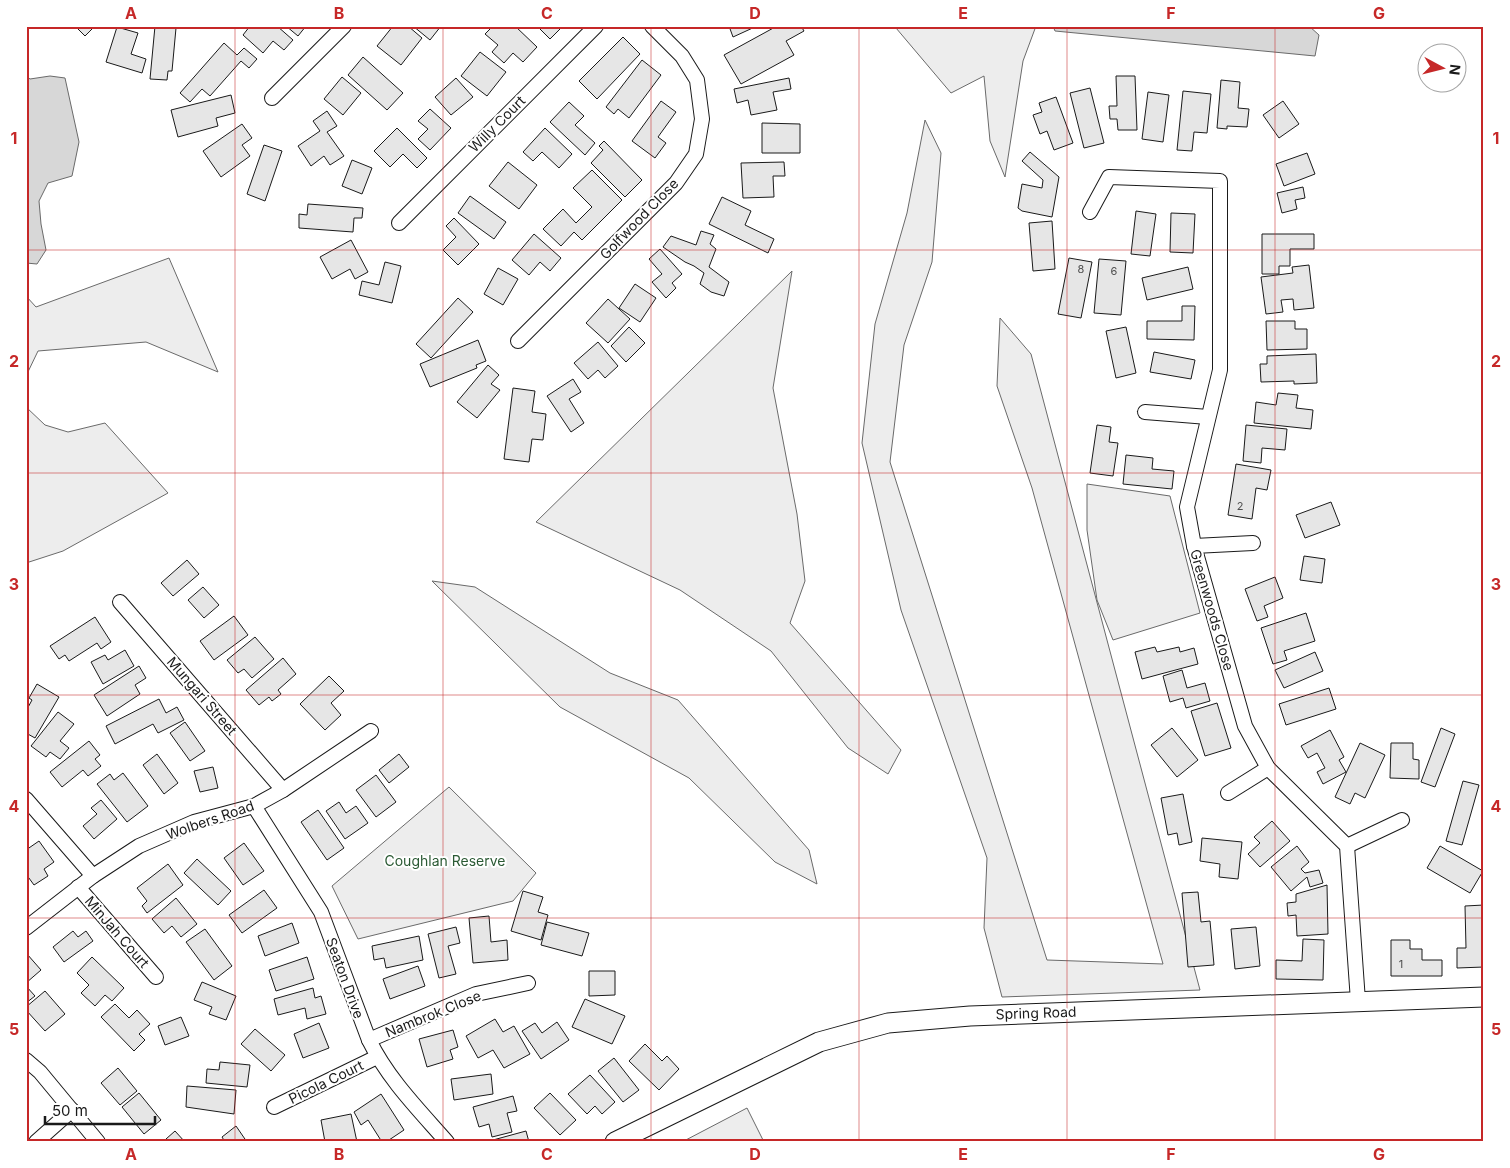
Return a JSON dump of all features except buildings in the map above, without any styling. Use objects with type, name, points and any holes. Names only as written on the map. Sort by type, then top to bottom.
[{"type":"main road","name":"Spring Road","points":[[615,1142],[819,1042],[888,1023],[970,1016],[1484,997]]},
{"type":"street","points":[[272,98],[344,26]]},
{"type":"street","name":"Willy Court","points":[[399,223],[596,26]]},
{"type":"street","name":"Golfwood Close","points":[[518,341],[676,183],[696,154],[702,119],[697,80],[682,56],[652,26]]},
{"type":"street","name":"Greenwoods Close","points":[[1090,212],[1109,177],[1220,182],[1220,370],[1187,508],[1194,546],[1245,726],[1268,768],[1347,846]]},
{"type":"street","points":[[1145,412],[1208,417]]},
{"type":"street","points":[[1194,546],[1254,543]]},
{"type":"street","name":"Mungari Street","points":[[120,602],[283,790]]},
{"type":"street","name":"Wolbers Road","points":[[26,928],[93,876],[139,846],[194,822],[254,806],[283,790],[371,731]]},
{"type":"street","points":[[1228,794],[1268,768]]},
{"type":"street","points":[[26,799],[93,876]]},
{"type":"street","name":"Seaton Drive","points":[[254,806],[321,912],[368,1040],[377,1057],[410,1100],[447,1142]]},
{"type":"street","points":[[1358,1001],[1347,846],[1402,820]]},
{"type":"street","name":"MinJah Court","points":[[78,887],[156,977]]},
{"type":"street","name":"Nambrok Close","points":[[368,1040],[476,994],[528,983]]},
{"type":"street","name":"Picola Court","points":[[274,1107],[377,1057]]},
{"type":"street","points":[[26,1060],[40,1072],[98,1142]]},
{"type":"street","points":[[36,1142],[72,1110]]},
{"type":"shaded area","points":[[902,26],[1036,26],[1023,61],[1005,177],[990,141],[984,76],[951,93],[896,28]]},
{"type":"shaded area","points":[[1053,26],[1309,26],[1319,35],[1315,56],[1055,31]]},
{"type":"shaded area","points":[[26,76],[30,79],[50,76],[65,78],[79,142],[72,176],[48,183],[39,201],[46,250],[37,264],[26,263]]},
{"type":"shaded area","points":[[925,120],[941,153],[932,262],[904,345],[890,462],[1047,960],[1163,964],[1032,488],[997,386],[1000,318],[1031,354],[1200,990],[1002,997],[984,928],[987,858],[901,610],[862,443],[875,324],[907,213]]},
{"type":"shaded area","points":[[169,258],[218,372],[146,342],[38,351],[26,376],[26,296],[36,307]]},
{"type":"shaded area","points":[[792,271],[773,388],[797,514],[805,581],[790,623],[901,750],[888,774],[848,748],[771,651],[680,590],[536,522]]},
{"type":"shaded area","points":[[26,407],[45,425],[68,432],[105,423],[168,493],[63,551],[26,563]]},
{"type":"shaded area","points":[[1087,484],[1170,496],[1200,613],[1113,640],[1097,600],[1087,530]]},
{"type":"shaded area","points":[[432,581],[475,587],[610,673],[678,700],[809,850],[817,884],[775,862],[689,778],[560,707]]},
{"type":"shaded area","name":"Coughlan Reserve","points":[[449,787],[536,873],[513,901],[358,939],[332,886]]},
{"type":"shaded area","points":[[747,1108],[764,1142],[682,1142]]}]
